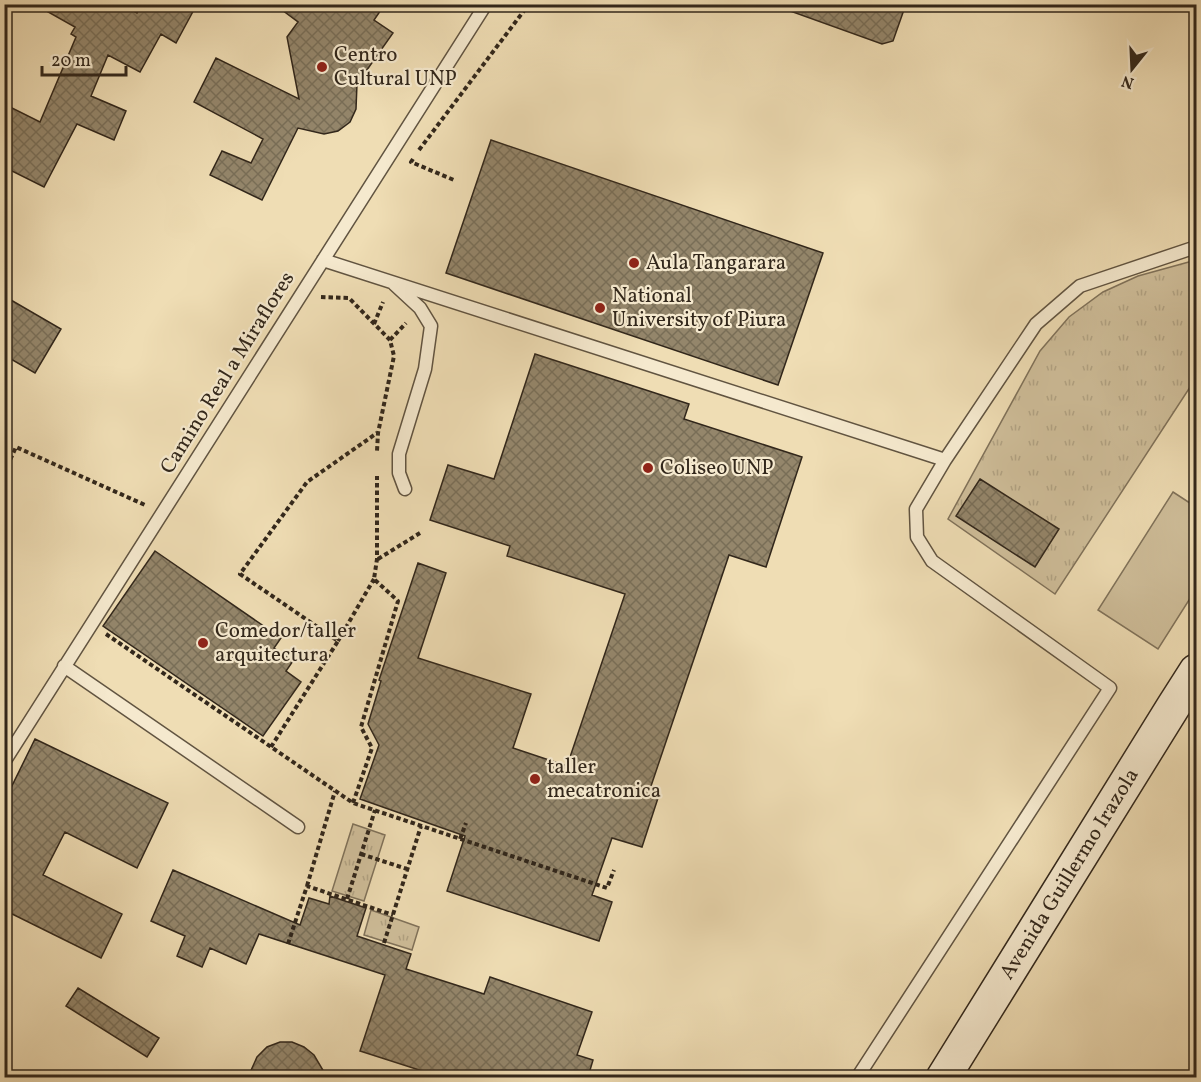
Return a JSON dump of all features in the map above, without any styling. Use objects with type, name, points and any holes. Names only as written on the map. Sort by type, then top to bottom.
[{"type":"main road","name":"Avenida Guillermo Irazola","points":[[943,1077],[1197,671]]},
{"type":"lane","name":"Camino Real a Miraflores","points":[[4,762],[486,4]]},
{"type":"lane","points":[[856,1077],[1110,688],[932,561],[917,537],[916,509],[945,460],[1036,324],[1080,286],[1197,247]]},
{"type":"lane","points":[[323,260],[945,460]]},
{"type":"lane","points":[[391,281],[420,308],[431,326],[425,369],[399,454],[399,473],[405,489]]},
{"type":"lane","points":[[64,666],[298,827]]},
{"type":"path","points":[[454,180],[411,162],[529,4]]},
{"type":"path","points":[[312,297],[349,298],[390,340],[394,356],[378,433],[377,456]]},
{"type":"path","points":[[338,641],[240,574],[306,482],[378,433]]},
{"type":"path","points":[[4,473],[16,447],[162,513]]},
{"type":"path","points":[[271,747],[374,579],[377,559],[377,467]]},
{"type":"path","points":[[377,559],[420,533]]},
{"type":"path","points":[[353,803],[372,748],[361,726],[398,601],[374,579]]},
{"type":"path","points":[[99,629],[353,803],[607,888],[614,870]]},
{"type":"path","points":[[288,944],[335,791]]},
{"type":"path","points":[[347,899],[375,810]]},
{"type":"path","points":[[460,839],[466,823]]},
{"type":"path","points":[[384,943],[421,826]]},
{"type":"path","points":[[361,854],[407,869]]},
{"type":"path","points":[[307,886],[393,915]]},
{"type":"green space","points":[[1196,260],[1196,378],[1055,594],[948,519],[1040,351],[1069,317],[1103,292],[1138,276]]},
{"type":"green space","points":[[1173,492],[1196,507],[1196,589],[1158,649],[1098,610]]},
{"type":"green space","points":[[353,824],[385,835],[364,901],[332,891]]},
{"type":"green space","points":[[371,910],[419,927],[412,950],[364,935]]},
{"type":"building","points":[[34,4],[121,4],[137,13],[142,4],[197,4],[176,43],[161,34],[140,72],[108,55],[91,96],[126,111],[114,140],[77,124],[44,187],[4,167],[4,104],[40,122],[76,37],[71,34],[75,27]]},
{"type":"building","points":[[274,4],[385,4],[374,20],[393,33],[357,84],[356,109],[350,122],[338,131],[324,134],[298,128],[262,200],[210,175],[222,151],[251,163],[263,139],[194,102],[216,58],[299,99],[287,37],[298,22]]},
{"type":"building","points":[[779,4],[906,4],[893,41],[882,44],[779,7]]},
{"type":"building","name":"Aula Tangarara","points":[[491,140],[823,253],[778,385],[446,273]]},
{"type":"building","points":[[4,296],[61,329],[35,373],[4,355]]},
{"type":"building","points":[[535,354],[689,404],[684,419],[802,457],[766,567],[729,555],[649,792],[659,795],[642,847],[612,838],[592,895],[612,902],[599,941],[447,891],[465,836],[360,799],[379,745],[368,724],[381,681],[379,680],[418,563],[446,573],[418,658],[531,694],[513,748],[567,766],[625,594],[507,556],[510,546],[430,520],[448,465],[494,479]]},
{"type":"building","points":[[980,479],[1059,529],[1035,567],[956,516]]},
{"type":"building","name":"Comedor/taller arquitectura","points":[[155,551],[281,638],[274,648],[293,661],[286,671],[301,682],[263,736],[103,626]]},
{"type":"building","points":[[35,739],[168,803],[137,868],[65,832],[43,875],[122,914],[101,958],[4,910],[4,802]]},
{"type":"building","points":[[173,870],[300,925],[309,898],[329,904],[330,896],[366,908],[357,936],[411,954],[406,969],[484,994],[490,977],[592,1012],[577,1055],[593,1060],[588,1077],[441,1077],[360,1051],[385,975],[259,934],[246,964],[210,948],[202,967],[177,956],[185,936],[151,921]]},
{"type":"building","points":[[78,988],[159,1038],[147,1057],[66,1006]]},
{"type":"building","points":[[280,1042],[292,1042],[304,1047],[314,1055],[327,1077],[248,1077],[257,1057],[267,1047]]},
{"type":"place","name":"Centro Cultural UNP","points":[[322,67]]},
{"type":"place","name":"Aula Tangarara","points":[[634,263]]},
{"type":"place","name":"National University of Piura","points":[[600,308]]},
{"type":"place","name":"Coliseo UNP","points":[[648,468]]},
{"type":"place","name":"Comedor/taller arquitectura","points":[[203,643]]},
{"type":"place","name":"taller mecatronica","points":[[535,779]]}]
